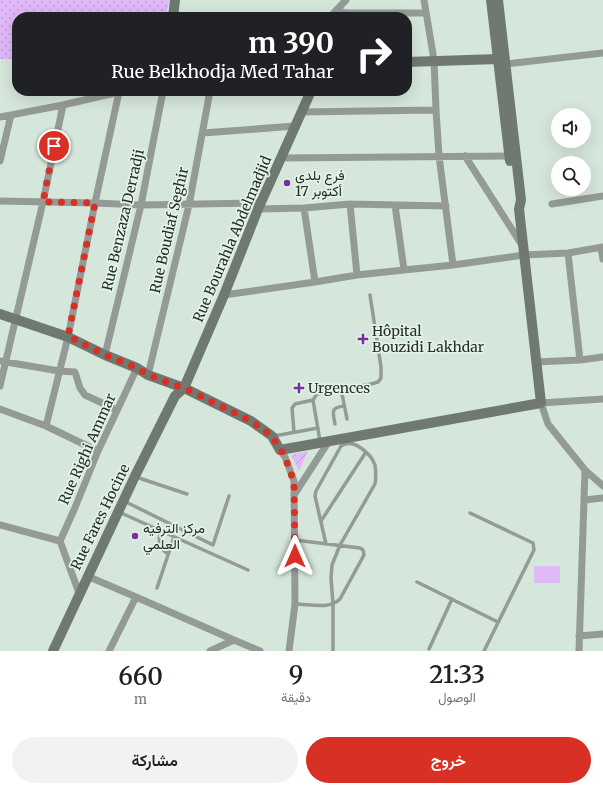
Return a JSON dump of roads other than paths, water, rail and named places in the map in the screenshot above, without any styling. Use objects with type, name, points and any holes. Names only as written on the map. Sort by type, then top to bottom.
[{"type":"street","points":[[174,12],[175,0]]},
{"type":"street","points":[[340,12],[337,10],[346,0]]},
{"type":"street","points":[[345,12],[350,0]]},
{"type":"street","points":[[424,0],[434,60],[439,156],[453,265]]},
{"type":"street","points":[[491,0],[502,61],[521,200],[519,209]]},
{"type":"street","points":[[498,0],[509,156],[515,200],[519,209],[541,403],[548,424],[585,470],[603,486]]},
{"type":"street","points":[[412,13],[426,13]]},
{"type":"street","points":[[412,62],[434,60],[502,61],[603,53]]},
{"type":"street","points":[[0,117],[102,96]]},
{"type":"street","points":[[46,426],[68,336],[95,203],[122,96]]},
{"type":"street","name":"Rue Benzaza Derradji","points":[[105,355],[141,205],[162,96]]},
{"type":"street","name":"Rue Boudiaf Seghir","points":[[148,375],[189,205],[209,96]]},
{"type":"street","name":"Rue Bourahla Abdelmadjid","points":[[175,396],[184,388],[224,296],[259,206],[309,96]]},
{"type":"street","points":[[0,386],[3,361],[43,202],[63,105]]},
{"type":"street","points":[[302,112],[436,110]]},
{"type":"street","points":[[0,161],[11,115]]},
{"type":"street","points":[[203,133],[295,126]]},
{"type":"street","points":[[465,156],[524,251]]},
{"type":"street","points":[[281,158],[509,156]]},
{"type":"street","points":[[552,204],[603,196]]},
{"type":"street","points":[[0,201],[304,208],[350,204],[446,206]]},
{"type":"street","points":[[350,204],[357,275]]},
{"type":"street","points":[[395,205],[404,270]]},
{"type":"street","points":[[304,208],[316,282]]},
{"type":"street","points":[[224,296],[357,275],[453,265],[524,251],[568,253],[602,247],[603,259]]},
{"type":"street","points":[[568,253],[580,360]]},
{"type":"street","points":[[0,314],[68,336],[105,355],[137,368],[148,375],[184,388],[251,421],[272,436],[285,457],[294,482],[295,604],[289,651]]},
{"type":"street","points":[[536,362],[580,360],[603,357]]},
{"type":"street","points":[[3,361],[59,371],[75,372],[80,388],[85,395],[117,410]]},
{"type":"street","name":"Rue Righi Ammar","points":[[60,540],[98,451],[137,368]]},
{"type":"street","name":"Rue Fares Hocine","points":[[53,651],[87,576],[175,396]]},
{"type":"street","points":[[280,450],[541,403],[603,399]]},
{"type":"street","points":[[0,409],[46,426],[98,451]]},
{"type":"street","points":[[294,496],[325,442]]},
{"type":"street","points":[[579,651],[585,470]]},
{"type":"street","points":[[584,500],[603,498]]},
{"type":"street","points":[[0,525],[60,540],[80,593]]},
{"type":"street","points":[[87,576],[234,640],[242,648],[260,651]]},
{"type":"street","points":[[109,651],[136,597]]},
{"type":"street","points":[[579,636],[603,634]]},
{"type":"street","points":[[210,651],[234,640]]},
{"type":"lane","points":[[294,432],[292,408],[295,404],[313,400],[317,394],[371,384],[378,382],[381,378],[381,367],[370,295]]},
{"type":"lane","points":[[342,390],[346,419]]},
{"type":"lane","points":[[313,400],[318,428],[325,442]]},
{"type":"lane","points":[[335,424],[334,409],[344,406]]},
{"type":"lane","points":[[272,436],[318,428]]},
{"type":"lane","points":[[326,544],[315,496],[316,491],[341,446],[351,443],[366,452],[376,470],[374,484],[340,545],[332,565],[333,651]]},
{"type":"lane","points":[[321,521],[366,452]]},
{"type":"lane","points":[[135,476],[187,494]]},
{"type":"lane","points":[[211,553],[230,496]]},
{"type":"lane","points":[[123,501],[213,545]]},
{"type":"lane","points":[[118,512],[248,570]]},
{"type":"lane","points":[[470,513],[533,543],[534,546],[534,550],[484,651]]},
{"type":"lane","points":[[160,530],[160,547],[168,554]]},
{"type":"lane","points":[[157,588],[174,537]]},
{"type":"lane","points":[[294,540],[360,548],[364,555],[340,599],[333,604],[329,606],[295,604]]},
{"type":"lane","points":[[417,582],[498,622]]},
{"type":"lane","points":[[429,649],[452,599]]},
{"type":"place","name":"فرع بلدي 17 أكتوبر","points":[[287,183]]},
{"type":"place","name":"Hôpital Bouzidi Lakhdar","points":[[363,339]]},
{"type":"place","name":"Urgences","points":[[299,388]]},
{"type":"place","name":"مركز الترفيه العلمي","points":[[135,536]]}]
